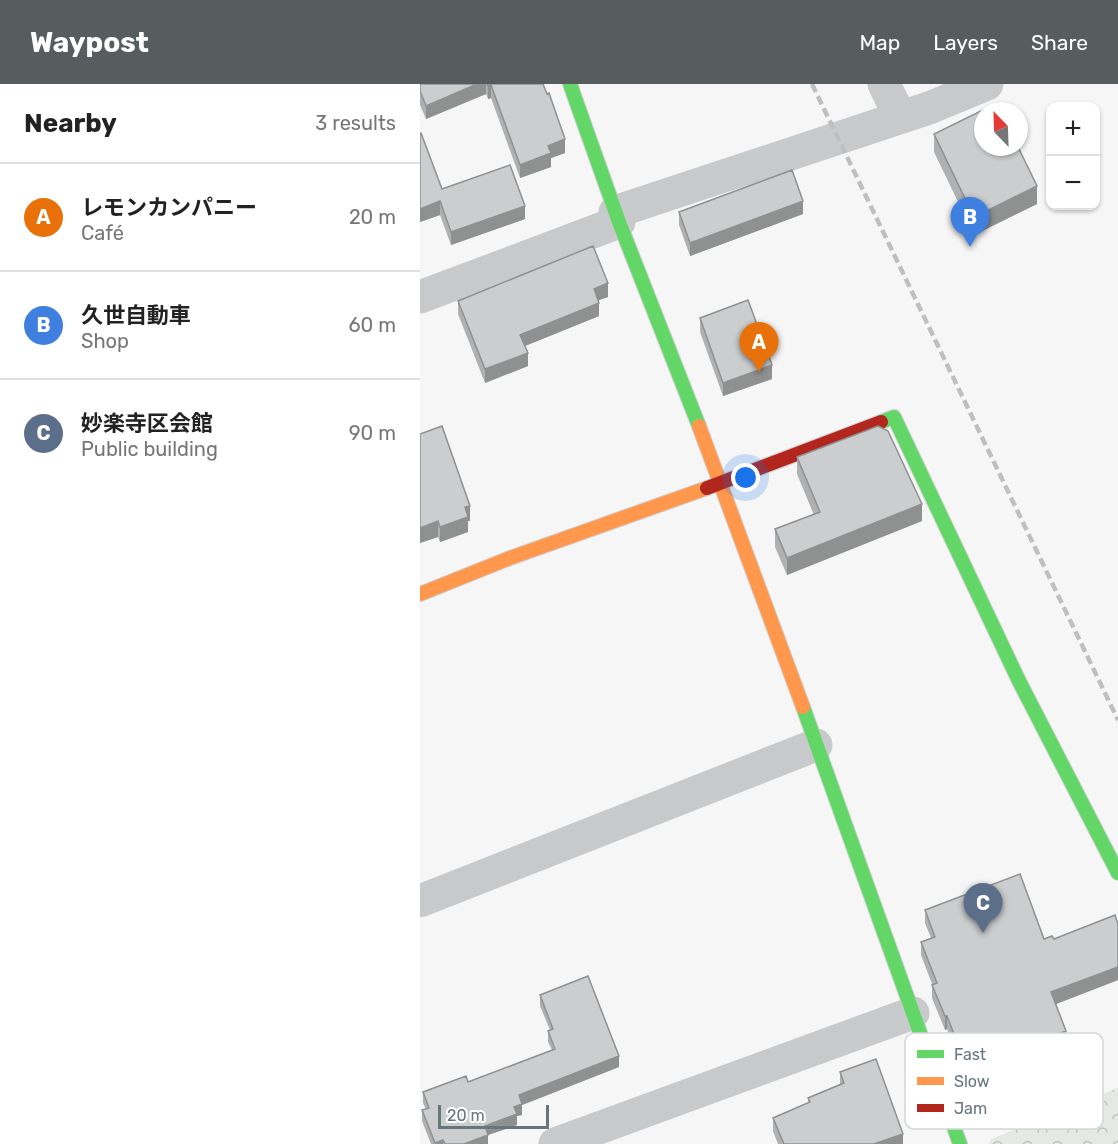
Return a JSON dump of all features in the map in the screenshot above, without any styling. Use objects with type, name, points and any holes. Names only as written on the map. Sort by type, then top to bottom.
[{"type":"street","points":[[570,84],[617,217],[722,483],[920,1033]]},
{"type":"street","points":[[884,84],[900,117]]},
{"type":"street","points":[[420,297],[617,217],[987,84]]},
{"type":"street","points":[[420,594],[510,558],[722,483],[894,417],[1019,681],[1118,873]]},
{"type":"street","points":[[420,902],[816,745]]},
{"type":"street","points":[[555,1144],[913,1013]]},
{"type":"street","points":[[955,1129],[960,1144]]},
{"type":"green space","points":[[1118,1088],[1118,1144],[989,1144],[991,1139],[1016,1129],[1103,1129],[1103,1094]]},
{"type":"building","points":[[420,84],[477,84],[426,106],[420,91]]},
{"type":"building","points":[[487,84],[543,84],[547,94],[549,93],[565,139],[548,146],[551,153],[520,165],[491,85]]},
{"type":"building","points":[[974,114],[974,156],[1022,156],[1037,186],[974,217],[934,134]]},
{"type":"building","points":[[420,133],[442,189],[510,165],[525,206],[451,232],[440,201],[420,209]]},
{"type":"building","points":[[792,170],[803,201],[690,243],[679,212]]},
{"type":"building","points":[[593,246],[608,283],[594,289],[599,303],[520,335],[528,353],[485,369],[458,301]]},
{"type":"building","points":[[748,300],[772,365],[723,383],[700,318]]},
{"type":"building","points":[[442,426],[470,506],[465,507],[468,517],[440,527],[438,521],[420,528],[420,434]]},
{"type":"building","points":[[878,426],[888,431],[922,504],[787,558],[775,529],[820,512],[797,457]]},
{"type":"building","points":[[1020,874],[1044,939],[1052,936],[1054,939],[1115,915],[1118,924],[1118,967],[1051,992],[1066,1031],[1061,1033],[954,1033],[932,985],[937,983],[921,942],[935,937],[925,910]]},
{"type":"building","points":[[588,976],[619,1056],[519,1095],[522,1104],[514,1107],[517,1114],[485,1126],[488,1135],[464,1144],[445,1144],[443,1140],[435,1143],[422,1110],[429,1108],[423,1092],[466,1076],[468,1082],[555,1049],[548,1031],[553,1029],[540,995]]},
{"type":"building","points":[[876,1059],[903,1134],[874,1144],[784,1144],[773,1118],[810,1102],[808,1098],[844,1083],[840,1072]]},
{"type":"railway","points":[[812,84],[1118,720]]},
{"type":"traffic: fast","points":[[570,84],[619,222],[699,426]]},
{"type":"traffic: fast","points":[[881,422],[894,417],[1019,681],[1118,873]]},
{"type":"traffic: fast","points":[[803,707],[920,1033]]},
{"type":"traffic: fast","points":[[955,1129],[960,1144]]},
{"type":"traffic: slow","points":[[699,426],[803,707]]},
{"type":"traffic: slow","points":[[420,594],[510,558],[707,488]]},
{"type":"traffic: jam","points":[[707,488],[881,422]]},
{"type":"place","name":"久世自動車","points":[[970,247]]},
{"type":"place","name":"レモンカンパニー","points":[[759,372]]},
{"type":"place","name":"妙楽寺区会館","points":[[983,933]]}]
